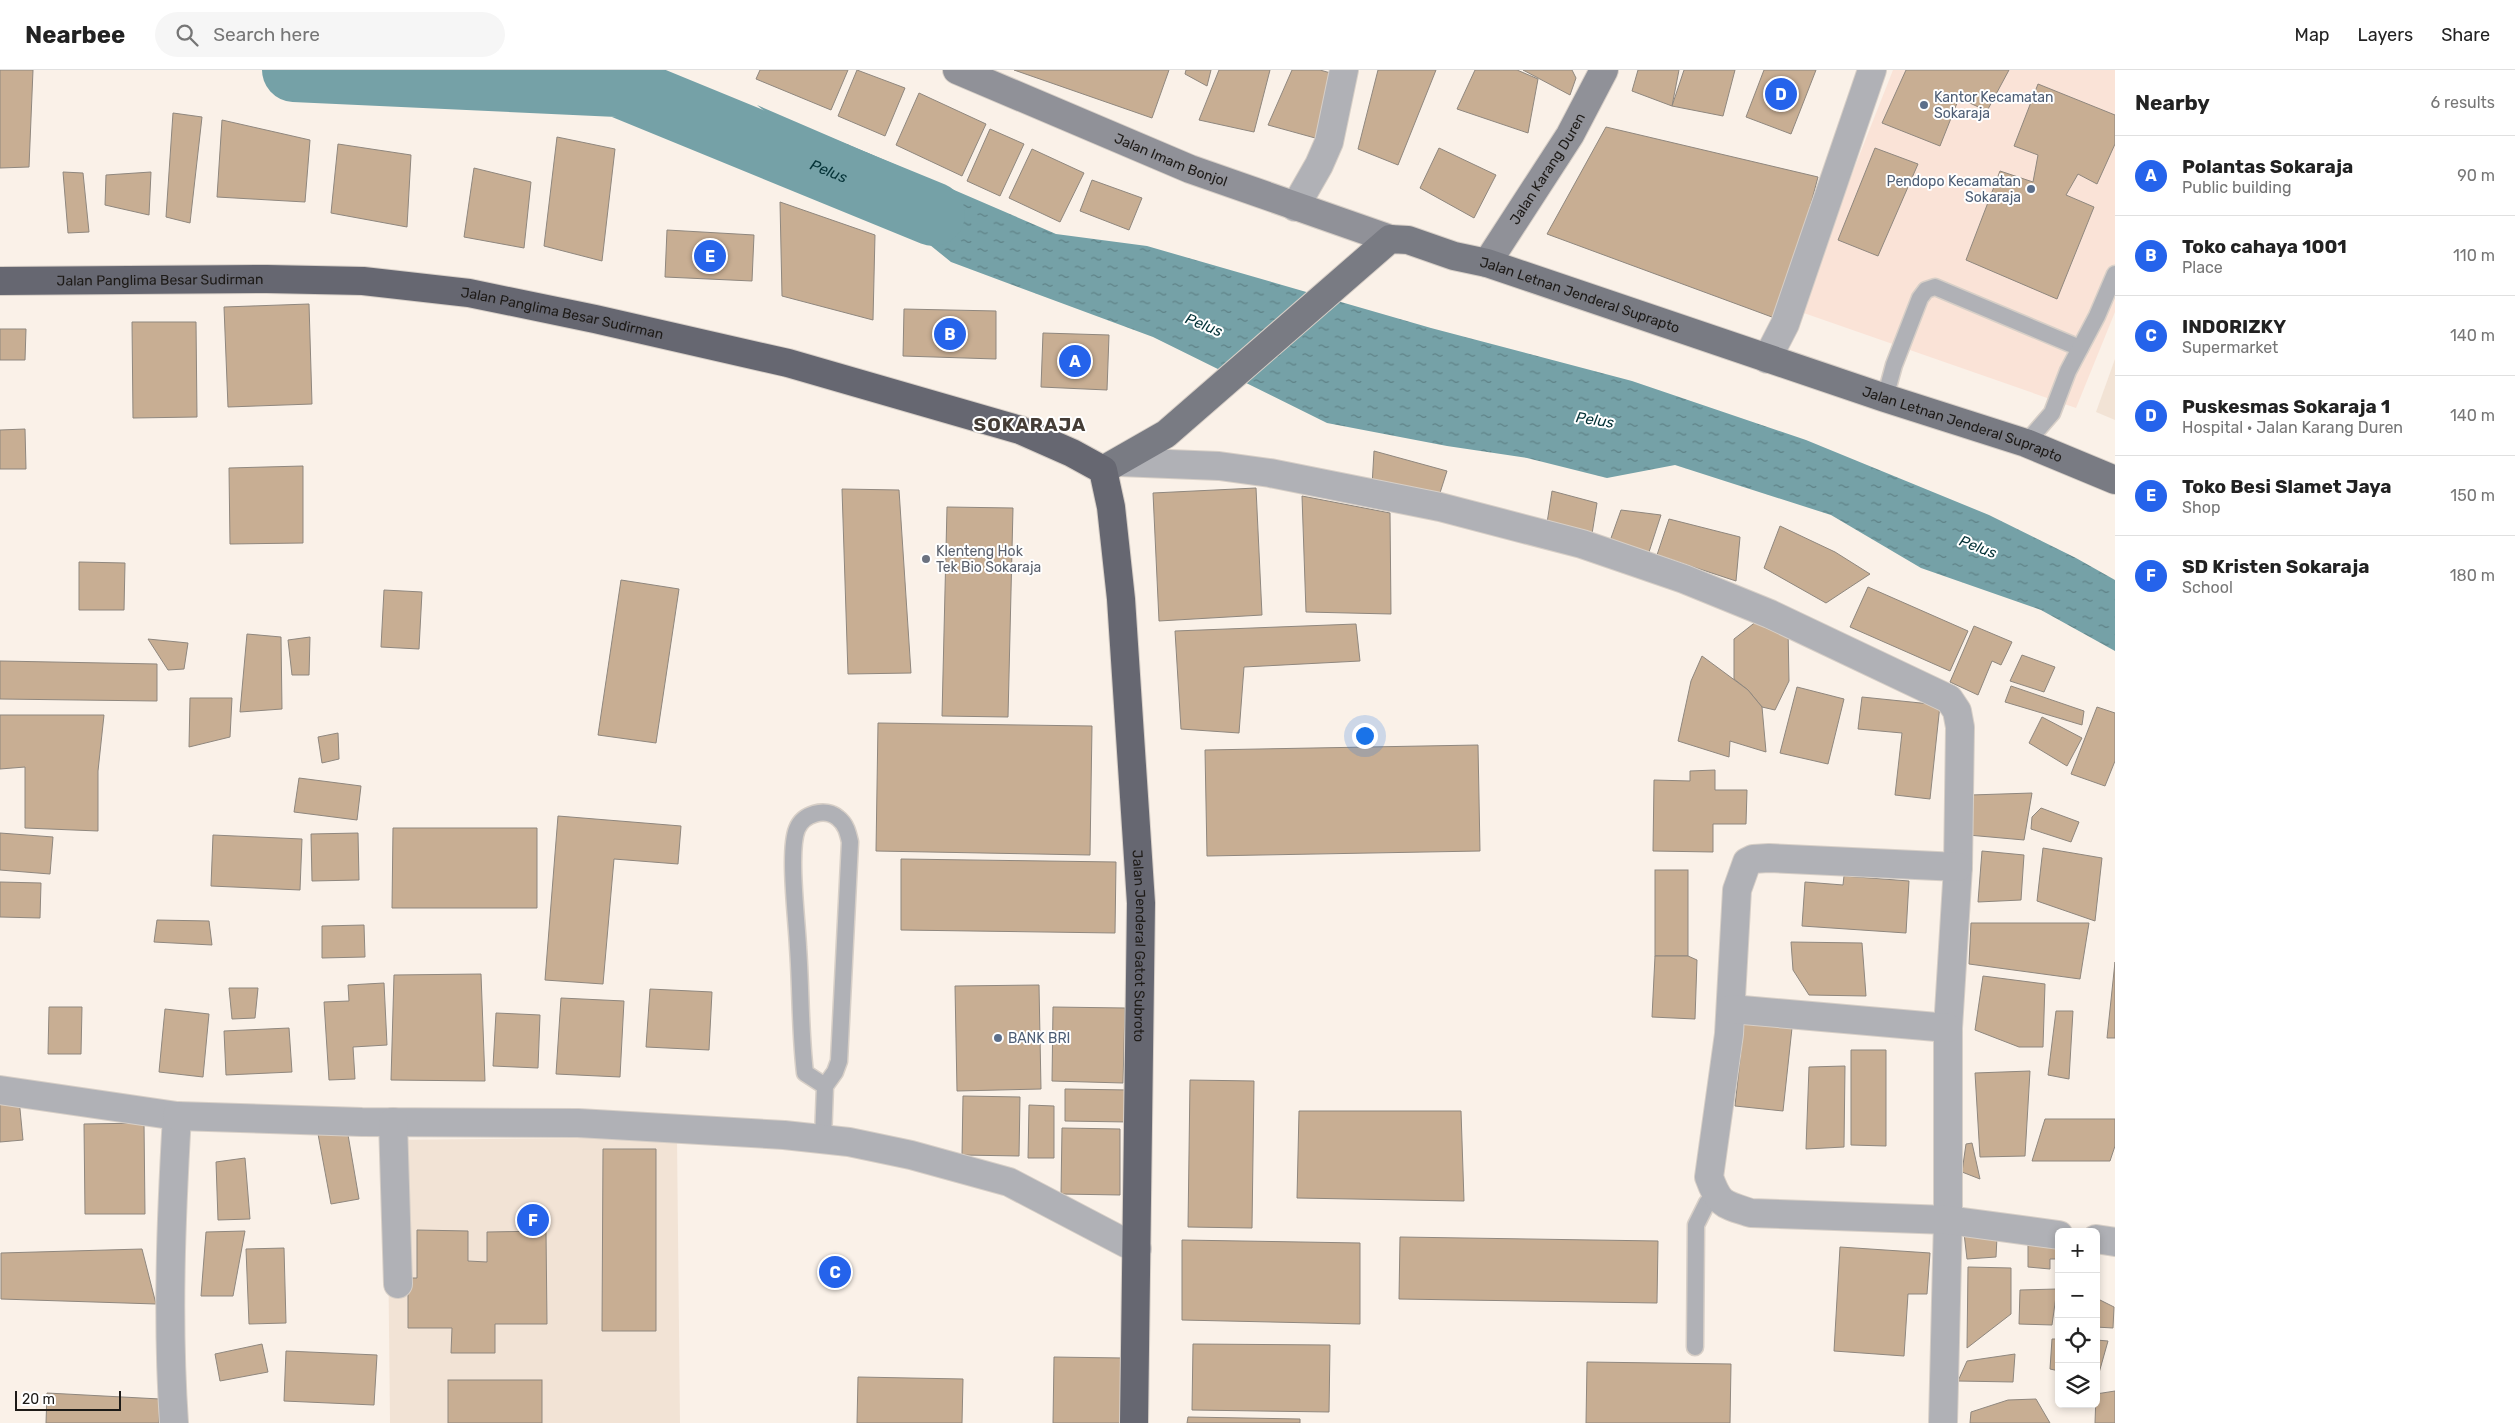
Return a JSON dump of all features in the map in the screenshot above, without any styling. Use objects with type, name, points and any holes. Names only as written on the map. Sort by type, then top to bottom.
[{"type":"highway","name":"Jalan Panglima Besar Sudirman","points":[[0,281],[267,279],[363,281],[468,293],[595,319],[788,363],[1020,430],[1072,453],[1111,466]]},
{"type":"highway","name":"Jalan Jenderal Gatot Subroto","points":[[1111,466],[1112,506],[1121,599],[1140,903],[1134,1423]]},
{"type":"main road","name":"Jalan Imam Bonjol","points":[[957,70],[1190,169],[1295,207],[1390,238]]},
{"type":"main road","name":"Jalan Karang Duren","points":[[1487,263],[1570,135],[1604,70]]},
{"type":"main road","name":"Jalan Letnan Jenderal Suprapto","points":[[1390,238],[1408,240],[1454,256],[1487,263],[1885,398],[2026,443],[2115,480]]},
{"type":"main road","points":[[1111,466],[1166,434],[1390,238]]},
{"type":"street","points":[[1295,207],[1319,165],[1329,142],[1344,70]]},
{"type":"street","points":[[1767,358],[1785,324],[1872,70]]},
{"type":"street","points":[[1111,466],[1219,466],[1270,473],[1440,507],[1582,544],[1684,579],[1770,614],[1949,699],[1957,711],[1960,727],[1958,867],[1948,1028],[1948,1220],[1943,1423]]},
{"type":"street","points":[[1958,867],[1768,858],[1753,858],[1747,862],[1737,890],[1730,1034],[1709,1177],[1716,1196],[1726,1205],[1750,1213],[1948,1220],[2055,1233]]},
{"type":"street","points":[[1730,1009],[1948,1028]]},
{"type":"street","points":[[0,1090],[177,1116],[393,1122],[578,1123],[823,1139],[911,1155],[1010,1182],[1137,1249]]},
{"type":"street","points":[[174,1423],[169,1310],[170,1236],[177,1116]]},
{"type":"street","points":[[393,1122],[398,1284]]},
{"type":"street","points":[[2100,1240],[2115,1242]]},
{"type":"lane","points":[[2026,443],[2052,412],[2068,372],[2115,274]]},
{"type":"lane","points":[[1885,398],[1894,365],[1920,298],[1926,290],[1935,287],[2080,348]]},
{"type":"lane","points":[[823,1139],[825,1086],[835,1072],[839,1061],[850,842],[846,828],[838,818],[817,813],[806,817],[797,828],[794,843],[794,877],[805,1073],[825,1086]]},
{"type":"lane","points":[[1695,1346],[1696,1225],[1707,1203],[1716,1196]]},
{"type":"shaded area","points":[[1893,70],[2115,70],[2115,312],[2076,408],[1798,311]]},
{"type":"shaded area","points":[[2115,359],[2115,420],[2096,412]]},
{"type":"shaded area","points":[[677,1137],[680,1423],[390,1423],[387,1140]]},
{"type":"water","points":[[757,105],[1056,234],[1147,246],[1431,328],[1632,381],[1806,440],[1989,515],[2076,558],[2115,580],[2115,651],[2041,610],[1921,568],[1831,515],[1675,465],[1607,478],[1527,458],[1447,446],[1327,423],[1153,337],[951,262]]},
{"type":"building","points":[[0,70],[33,70],[29,167],[0,168]]},
{"type":"building","points":[[760,70],[848,70],[831,110],[756,79]]},
{"type":"building","points":[[857,70],[905,88],[885,136],[838,116]]},
{"type":"building","points":[[1014,70],[1169,70],[1152,118]]},
{"type":"building","points":[[1186,70],[1211,70],[1207,86],[1185,74]]},
{"type":"building","points":[[1219,70],[1270,70],[1254,132],[1199,120]]},
{"type":"building","points":[[1292,70],[1320,70],[1341,76],[1326,141],[1268,125]]},
{"type":"building","points":[[1378,70],[1436,70],[1398,165],[1358,149]]},
{"type":"building","points":[[1475,70],[1517,70],[1538,79],[1528,133],[1457,109]]},
{"type":"building","points":[[1523,70],[1572,70],[1576,78],[1570,95]]},
{"type":"building","points":[[1638,70],[1679,70],[1672,106],[1632,91]]},
{"type":"building","points":[[1684,70],[1735,70],[1723,116],[1672,106]]},
{"type":"building","points":[[1764,70],[1816,70],[1791,134],[1746,117]]},
{"type":"building","name":"Kantor Kecamatan Sokaraja","points":[[1906,70],[2009,70],[1987,111],[1959,98],[1940,146],[1882,123]]},
{"type":"building","name":"Pendopo Kecamatan Sokaraja","points":[[2038,84],[2115,115],[2115,144],[2097,184],[2078,174],[2066,195],[2094,207],[2057,299],[1966,260],[2000,171],[2033,182],[2038,155],[2014,146]]},
{"type":"building","points":[[919,93],[986,124],[962,176],[896,145]]},
{"type":"building","points":[[173,113],[202,117],[190,223],[166,217]]},
{"type":"building","points":[[222,120],[310,140],[305,202],[217,197]]},
{"type":"building","points":[[1606,127],[1818,177],[1780,320],[1547,234]]},
{"type":"building","points":[[990,129],[1024,144],[1000,196],[967,181]]},
{"type":"building","points":[[557,137],[615,149],[602,261],[544,246]]},
{"type":"building","points":[[338,144],[411,155],[407,227],[331,213]]},
{"type":"building","points":[[1439,148],[1496,175],[1474,218],[1420,188]]},
{"type":"building","points":[[1875,148],[1918,164],[1878,256],[1838,240]]},
{"type":"building","points":[[1032,149],[1084,173],[1060,222],[1009,198]]},
{"type":"building","points":[[474,168],[531,182],[524,248],[464,237]]},
{"type":"building","points":[[63,172],[83,173],[89,232],[68,233]]},
{"type":"building","points":[[151,172],[149,215],[105,205],[106,175]]},
{"type":"building","points":[[1092,180],[1142,198],[1129,230],[1080,211]]},
{"type":"building","points":[[780,202],[875,235],[873,320],[782,296]]},
{"type":"building","points":[[667,230],[754,235],[752,281],[665,277]]},
{"type":"building","points":[[309,304],[312,404],[228,407],[224,307]]},
{"type":"building","points":[[904,309],[996,311],[996,359],[903,356]]},
{"type":"building","points":[[132,322],[196,322],[197,417],[133,418]]},
{"type":"building","points":[[0,329],[26,329],[25,360],[0,360]]},
{"type":"building","points":[[1043,333],[1109,335],[1107,390],[1041,387]]},
{"type":"building","points":[[25,429],[26,469],[0,469],[0,430]]},
{"type":"building","points":[[1374,451],[1447,471],[1438,499],[1372,486]]},
{"type":"building","points":[[303,466],[303,543],[230,544],[229,468]]},
{"type":"building","points":[[1256,488],[1262,615],[1159,621],[1153,493]]},
{"type":"building","points":[[842,489],[899,490],[911,673],[848,674]]},
{"type":"building","points":[[1552,491],[1597,503],[1592,534],[1547,523]]},
{"type":"building","points":[[1302,496],[1390,513],[1391,614],[1306,612]]},
{"type":"building","points":[[947,507],[1013,508],[1008,717],[942,716]]},
{"type":"building","points":[[1621,510],[1661,515],[1649,552],[1610,541]]},
{"type":"building","points":[[1669,519],[1740,537],[1736,581],[1657,555]]},
{"type":"building","points":[[1780,526],[1835,552],[1870,574],[1826,603],[1764,568]]},
{"type":"building","points":[[79,562],[125,563],[124,610],[79,610]]},
{"type":"building","points":[[621,580],[679,589],[656,743],[598,735]]},
{"type":"building","points":[[1868,587],[1968,631],[1950,671],[1850,627]]},
{"type":"building","points":[[384,590],[422,592],[419,649],[381,647]]},
{"type":"building","points":[[1762,617],[1788,628],[1789,681],[1775,710],[1762,707],[1748,690],[1734,679],[1734,639]]},
{"type":"building","points":[[1356,624],[1360,661],[1244,667],[1239,733],[1181,729],[1175,631]]},
{"type":"building","points":[[1974,626],[2012,642],[2001,665],[1992,661],[1978,695],[1950,682]]},
{"type":"building","points":[[247,634],[281,637],[282,709],[240,712]]},
{"type":"building","points":[[310,637],[309,675],[292,675],[288,640]]},
{"type":"building","points":[[148,639],[188,643],[184,669],[168,670]]},
{"type":"building","points":[[2022,655],[2055,667],[2044,692],[2010,681]]},
{"type":"building","points":[[1702,656],[1748,690],[1762,707],[1766,752],[1730,741],[1729,757],[1678,741],[1691,681]]},
{"type":"building","points":[[0,661],[157,664],[157,701],[0,699]]},
{"type":"building","points":[[2011,686],[2084,711],[2082,725],[2005,702]]},
{"type":"building","points":[[1797,687],[1844,699],[1828,764],[1780,753]]},
{"type":"building","points":[[1862,697],[1940,705],[1930,799],[1895,795],[1902,733],[1858,729]]},
{"type":"building","points":[[190,698],[232,698],[230,737],[189,747]]},
{"type":"building","points":[[2097,707],[2115,713],[2115,761],[2105,786],[2071,774]]},
{"type":"building","points":[[0,715],[104,715],[98,771],[98,831],[25,828],[25,767],[0,769]]},
{"type":"building","points":[[2042,717],[2082,738],[2067,766],[2029,743]]},
{"type":"building","points":[[878,723],[1092,726],[1090,855],[876,851]]},
{"type":"building","points":[[338,733],[339,759],[322,763],[318,737]]},
{"type":"building","points":[[1478,745],[1480,851],[1207,856],[1205,750]]},
{"type":"building","points":[[1715,770],[1715,790],[1747,790],[1746,824],[1713,824],[1713,852],[1653,851],[1654,780],[1690,781],[1690,771]]},
{"type":"building","points":[[299,778],[361,786],[357,820],[294,812]]},
{"type":"building","points":[[2032,793],[2024,840],[1968,835],[1971,795]]},
{"type":"building","points":[[2041,808],[2079,822],[2071,842],[2031,829],[2032,817]]},
{"type":"building","points":[[558,816],[681,826],[678,864],[614,859],[603,984],[545,980]]},
{"type":"building","points":[[393,828],[537,828],[537,908],[392,908]]},
{"type":"building","points":[[0,833],[53,837],[50,874],[0,870]]},
{"type":"building","points":[[358,833],[359,880],[312,881],[311,834]]},
{"type":"building","points":[[213,835],[302,839],[300,890],[211,886]]},
{"type":"building","points":[[2043,848],[2102,858],[2095,921],[2037,901]]},
{"type":"building","points":[[1982,851],[2024,855],[2021,900],[1978,902]]},
{"type":"building","points":[[901,859],[1116,862],[1115,933],[901,930]]},
{"type":"building","points":[[1655,870],[1688,870],[1688,956],[1655,956]]},
{"type":"building","points":[[1844,876],[1909,881],[1906,933],[1802,926],[1805,882],[1843,885]]},
{"type":"building","points":[[0,882],[41,883],[40,918],[0,917]]},
{"type":"building","points":[[157,920],[209,921],[212,945],[154,942]]},
{"type":"building","points":[[1971,923],[2089,923],[2080,979],[1969,964]]},
{"type":"building","points":[[364,925],[365,957],[322,958],[322,926]]},
{"type":"building","points":[[1791,942],[1862,943],[1866,996],[1809,995],[1793,970]]},
{"type":"building","points":[[1655,956],[1688,956],[1697,960],[1695,1019],[1652,1017]]},
{"type":"building","points":[[2115,962],[2115,1038],[2107,1038]]},
{"type":"building","points":[[481,974],[485,1081],[391,1080],[394,975]]},
{"type":"building","points":[[1983,976],[2045,984],[2043,1047],[2019,1047],[1975,1030]]},
{"type":"building","points":[[384,983],[387,1045],[353,1047],[355,1079],[329,1080],[324,1002],[349,1001],[348,985]]},
{"type":"building","name":"BANK BRI","points":[[1039,985],[1041,1089],[957,1091],[955,986]]},
{"type":"building","points":[[229,988],[258,988],[255,1018],[232,1019]]},
{"type":"building","points":[[650,989],[712,992],[709,1050],[646,1047]]},
{"type":"building","points":[[561,998],[624,1001],[620,1077],[556,1074]]},
{"type":"building","points":[[49,1007],[82,1007],[81,1054],[48,1054]]},
{"type":"building","points":[[1053,1007],[1125,1008],[1123,1083],[1052,1081]]},
{"type":"building","points":[[165,1009],[209,1014],[203,1077],[159,1072]]},
{"type":"building","points":[[2056,1011],[2073,1011],[2069,1079],[2048,1075]]},
{"type":"building","points":[[496,1013],[540,1015],[538,1068],[493,1066]]},
{"type":"building","points":[[1744,1023],[1792,1028],[1783,1111],[1735,1106]]},
{"type":"building","points":[[289,1028],[292,1072],[226,1075],[224,1031]]},
{"type":"building","points":[[1851,1050],[1886,1050],[1886,1146],[1851,1145]]},
{"type":"building","points":[[1845,1066],[1844,1147],[1806,1149],[1809,1067]]},
{"type":"building","points":[[2030,1071],[2025,1156],[1980,1157],[1975,1073]]},
{"type":"building","points":[[1190,1080],[1254,1081],[1252,1228],[1188,1227]]},
{"type":"building","points":[[1065,1089],[1129,1090],[1128,1122],[1065,1121]]},
{"type":"building","points":[[963,1096],[1020,1097],[1019,1156],[962,1155]]},
{"type":"building","points":[[19,1099],[23,1140],[0,1142],[0,1100]]},
{"type":"building","points":[[1029,1105],[1054,1106],[1054,1158],[1028,1158]]},
{"type":"building","points":[[1299,1111],[1461,1111],[1464,1201],[1297,1198]]},
{"type":"building","points":[[2045,1119],[2115,1119],[2115,1146],[2110,1161],[2032,1161]]},
{"type":"building","points":[[144,1123],[145,1214],[85,1214],[84,1124]]},
{"type":"building","points":[[1062,1128],[1120,1129],[1120,1195],[1061,1194]]},
{"type":"building","points":[[347,1129],[359,1199],[331,1204],[318,1134]]},
{"type":"building","points":[[1972,1143],[1980,1179],[1962,1172],[1966,1144]]},
{"type":"building","points":[[603,1149],[656,1149],[656,1331],[602,1331]]},
{"type":"building","points":[[245,1158],[250,1219],[218,1220],[216,1162]]},
{"type":"building","points":[[417,1230],[468,1231],[468,1261],[487,1262],[487,1232],[546,1231],[547,1324],[495,1324],[495,1353],[451,1353],[452,1328],[408,1328],[408,1278],[417,1278]]},
{"type":"building","points":[[245,1231],[233,1296],[201,1296],[206,1232]]},
{"type":"building","points":[[1964,1233],[1997,1237],[1996,1257],[1967,1259]]},
{"type":"building","points":[[1400,1237],[1658,1241],[1657,1303],[1399,1299]]},
{"type":"building","points":[[1182,1240],[1360,1243],[1360,1324],[1182,1320]]},
{"type":"building","points":[[2055,1243],[2055,1259],[2050,1259],[2050,1269],[2028,1267],[2028,1245]]},
{"type":"building","points":[[1840,1247],[1930,1253],[1927,1294],[1908,1294],[1904,1356],[1834,1351]]},
{"type":"building","points":[[284,1248],[286,1323],[249,1324],[246,1249]]},
{"type":"building","points":[[142,1249],[156,1304],[1,1299],[1,1253]]},
{"type":"building","points":[[1968,1267],[2011,1268],[2011,1314],[1967,1348]]},
{"type":"building","points":[[2055,1289],[2052,1325],[2019,1324],[2020,1290]]},
{"type":"building","points":[[2100,1300],[2114,1307],[2113,1328],[2100,1327]]},
{"type":"building","points":[[2052,1339],[2055,1339],[2055,1370],[2050,1369]]},
{"type":"building","points":[[2100,1340],[2108,1341],[2100,1369]]},
{"type":"building","points":[[262,1344],[268,1372],[220,1381],[215,1354]]},
{"type":"building","points":[[1193,1344],[1330,1345],[1329,1412],[1192,1410]]},
{"type":"building","points":[[286,1351],[377,1355],[374,1405],[284,1401]]},
{"type":"building","points":[[2015,1354],[2013,1382],[1958,1381],[1967,1361]]},
{"type":"building","points":[[1054,1357],[1123,1358],[1122,1423],[1053,1423]]},
{"type":"building","points":[[1587,1362],[1731,1364],[1730,1423],[1586,1423]]},
{"type":"building","points":[[858,1377],[963,1379],[962,1423],[857,1423]]},
{"type":"building","points":[[448,1380],[542,1380],[542,1423],[448,1423]]},
{"type":"building","points":[[2115,1391],[2115,1423],[2095,1423],[2096,1408],[2100,1408],[2100,1393]]},
{"type":"building","points":[[47,1393],[160,1399],[159,1423],[46,1423]]},
{"type":"building","points":[[2036,1399],[2050,1423],[1970,1423],[1971,1412],[2008,1400]]},
{"type":"building","points":[[1188,1417],[1300,1419],[1300,1423],[1187,1423]]},
{"type":"waterway","name":"Pelus","points":[[294,70],[618,85],[933,214]]},
{"type":"place","name":"Puskesmas Sokaraja 1","points":[[1781,94]]},
{"type":"place","name":"Kantor Kecamatan Sokaraja","points":[[1924,105]]},
{"type":"place","name":"Pendopo Kecamatan Sokaraja","points":[[2031,189]]},
{"type":"place","name":"Toko Besi Slamet Jaya","points":[[710,256]]},
{"type":"place","name":"Toko cahaya 1001","points":[[950,334]]},
{"type":"place","name":"Polantas Sokaraja","points":[[1075,361]]},
{"type":"place","name":"Klenteng Hok Tek Bio Sokaraja","points":[[926,559]]},
{"type":"place","name":"BANK BRI","points":[[998,1038]]},
{"type":"place","name":"SD Kristen Sokaraja","points":[[533,1220]]},
{"type":"place","name":"INDORIZKY","points":[[835,1272]]},
{"type":"district","name":"SOKARAJA","points":[[1030,424]]}]
